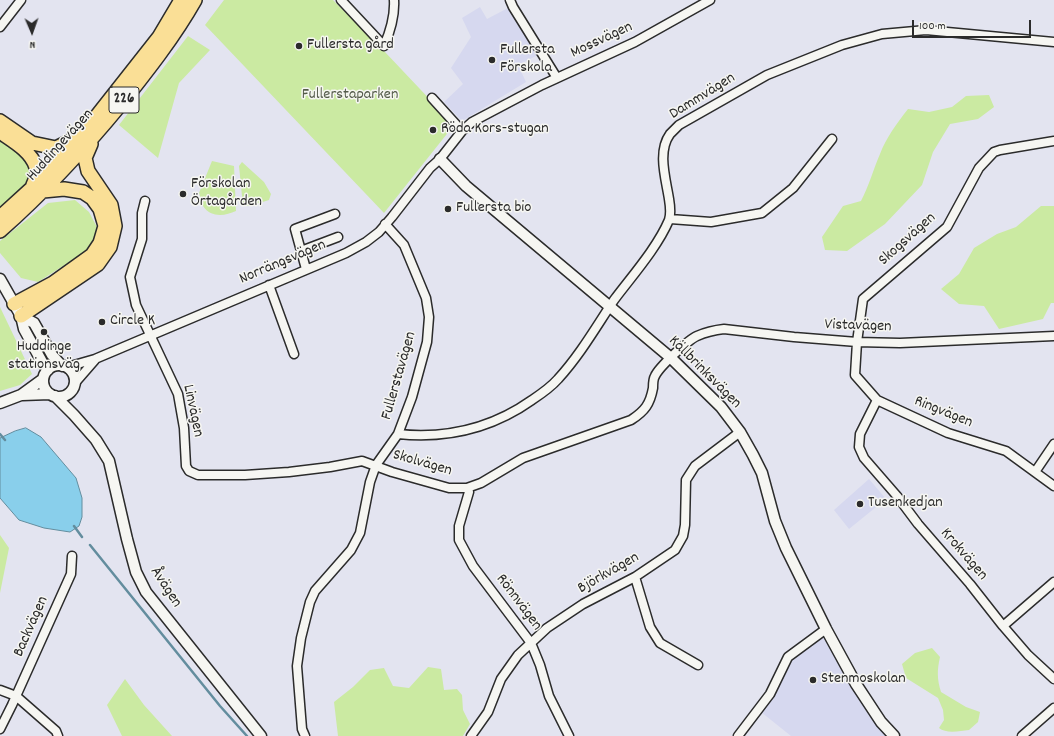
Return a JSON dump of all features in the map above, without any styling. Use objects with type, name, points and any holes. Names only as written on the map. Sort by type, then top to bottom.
[{"type":"main road","name":"Huddingevägen","points":[[86,138],[160,37],[181,0]]},
{"type":"main road","name":"Huddingevägen","points":[[0,231],[151,67],[182,23],[196,0]]},
{"type":"main road","points":[[0,121],[32,143],[56,148],[86,138],[85,158],[88,171],[111,205],[115,226],[110,247],[98,264],[21,316]]},
{"type":"main road","points":[[0,132],[28,153],[37,167],[38,189],[64,189],[83,192],[92,198],[100,209],[105,226],[100,243],[92,255],[53,284],[14,304]]},
{"type":"main road","name":"Huddingevägen","points":[[0,217],[38,189]]},
{"type":"street","points":[[0,27],[21,0]]},
{"type":"street","points":[[341,0],[384,46],[390,31],[394,0]]},
{"type":"street","points":[[510,0],[557,78]]},
{"type":"street","name":"Mossvägen","points":[[449,149],[472,122],[557,78],[635,42],[710,0]]},
{"type":"street","name":"Dammvägen","points":[[670,219],[670,204],[663,157],[665,146],[670,135],[679,126],[766,74],[842,45],[882,34],[926,30],[1054,42]]},
{"type":"street","points":[[432,98],[462,132]]},
{"type":"street","points":[[398,434],[420,436],[444,435],[497,421],[518,410],[557,380],[581,350],[656,243],[670,219],[711,222],[762,213],[794,188],[832,139]]},
{"type":"street","name":"Skogsvägen","points":[[857,342],[863,299],[947,226],[979,168],[986,159],[994,152],[1000,150],[1054,141]]},
{"type":"street","name":"Norrängsvägen","points":[[64,366],[96,359],[346,253],[366,242],[379,232],[430,168],[440,160],[449,149]]},
{"type":"street","name":"Källbrinksvägen","points":[[440,160],[466,186],[671,358],[721,407],[740,432],[762,473],[775,521],[786,548],[826,628],[856,684],[881,722],[894,736]]},
{"type":"street","name":"Linvägen","points":[[145,200],[142,213],[142,239],[130,278],[136,305],[178,394],[184,428],[186,466],[189,471]]},
{"type":"street","points":[[306,269],[295,229],[335,214]]},
{"type":"street","name":"Fullerstavägen","points":[[305,736],[302,729],[297,666],[301,638],[310,602],[315,591],[351,550],[360,533],[370,482],[376,465],[398,434],[412,397],[427,342],[429,317],[426,298],[404,245],[385,224]]},
{"type":"street","points":[[301,251],[338,236]]},
{"type":"street","points":[[0,280],[21,316],[24,328],[42,362],[48,370]]},
{"type":"street","points":[[269,285],[294,354]]},
{"type":"street","points":[[21,316],[34,323],[52,355],[74,376],[74,414]]},
{"type":"street","name":"Vistavägen","points":[[671,358],[696,336],[709,331],[724,329],[794,337],[857,342],[900,343],[1054,336]]},
{"type":"street","name":"Ringvägen","points":[[857,342],[855,375],[877,400],[948,433],[1006,451],[1054,486]]},
{"type":"street","name":"Skolvägen","points":[[189,471],[204,475],[245,475],[323,468],[362,461],[392,472],[449,488],[467,488],[481,483],[523,458],[631,420],[639,415],[650,400],[655,376],[660,368],[671,358]]},
{"type":"street","name":"Norrängsvägen","points":[[74,386],[96,359]]},
{"type":"street","points":[[52,395],[44,385],[43,380],[45,374],[48,370],[56,366],[64,366]]},
{"type":"street","points":[[0,403],[21,395],[43,380]]},
{"type":"street","points":[[21,395],[65,396],[70,393],[74,386]]},
{"type":"street","name":"Åvägen","points":[[52,395],[74,414],[96,440],[109,460],[136,572],[146,592],[261,736]]},
{"type":"street","name":"Krokvägen","points":[[877,400],[860,434],[859,447],[864,458],[970,584],[1003,626],[1028,655],[1054,680]]},
{"type":"street","name":"Björkvägen","points":[[471,736],[488,712],[501,679],[518,655],[547,628],[583,604],[635,577],[675,550],[683,536],[685,525],[686,480],[695,466],[740,432]]},
{"type":"street","points":[[1035,472],[1054,444]]},
{"type":"street","name":"Rönnvägen","points":[[467,488],[468,492],[459,526],[459,540],[473,566],[531,643],[540,665],[549,696],[568,736]]},
{"type":"street","name":"Backvägen","points":[[0,729],[71,574],[72,556]]},
{"type":"street","points":[[635,577],[650,627],[660,643],[698,665]]},
{"type":"street","points":[[1003,626],[1054,582]]},
{"type":"street","points":[[738,736],[770,694],[788,657],[826,628]]},
{"type":"street","points":[[0,690],[16,696],[56,731],[58,736]]},
{"type":"street","points":[[1022,736],[1054,708]]},
{"type":"shaded area","name":"Fullersta Förskola","points":[[480,7],[487,19],[508,8],[538,55],[518,65],[526,82],[462,121],[444,102],[463,84],[451,68],[471,37],[462,18]]},
{"type":"shaded area","name":"Tusenkedjan","points":[[869,479],[886,499],[849,529],[834,510]]},
{"type":"shaded area","name":"Stenmoskolan","points":[[824,629],[867,706],[897,736],[791,736],[756,708],[791,653]]},
{"type":"green space","name":"Fullerstaparken","points":[[224,0],[333,0],[454,125],[384,213],[205,25]]},
{"type":"green space","points":[[188,36],[210,50],[179,83],[158,158],[119,125]]},
{"type":"green space","points":[[989,95],[994,107],[978,119],[950,124],[933,152],[922,185],[885,224],[847,251],[825,250],[822,237],[843,206],[861,201],[885,142],[908,109],[929,112],[952,107],[966,96]]},
{"type":"green space","points":[[0,140],[27,159],[33,171],[28,182],[0,208]]},
{"type":"green space","points":[[212,161],[234,166],[236,211],[218,215],[210,213],[203,206],[199,193]]},
{"type":"green space","points":[[242,162],[264,182],[271,194],[269,200],[250,206],[243,206],[239,166]]},
{"type":"green space","points":[[75,200],[89,212],[99,231],[85,252],[38,282],[21,278],[0,253],[0,241],[48,203]]},
{"type":"green space","points":[[1041,206],[1054,206],[1054,303],[1051,303],[1043,319],[999,329],[984,306],[959,304],[941,289],[959,274],[974,248],[997,234],[1016,227]]},
{"type":"green space","points":[[0,307],[32,374],[20,385],[0,391]]},
{"type":"green space","points":[[0,535],[9,548],[0,593]]},
{"type":"green space","points":[[932,648],[940,657],[938,674],[941,692],[966,707],[980,712],[978,722],[969,730],[949,732],[939,728],[944,720],[943,710],[938,698],[906,678],[902,664],[915,653]]},
{"type":"green space","points":[[428,667],[441,669],[444,690],[457,689],[462,695],[463,710],[470,724],[463,736],[338,736],[334,702],[353,687],[370,670],[384,668],[393,686],[409,688]]},
{"type":"green space","points":[[125,679],[144,705],[172,736],[122,736],[107,705]]},
{"type":"water","points":[[26,428],[41,437],[76,478],[82,498],[82,517],[79,526],[70,532],[44,528],[19,520],[0,498],[0,438]]},
{"type":"waterway","points":[[0,434],[5,440]]},
{"type":"waterway","points":[[74,526],[82,537]]},
{"type":"waterway","points":[[90,545],[220,706],[247,736]]},
{"type":"place","name":"Fullersta gård","points":[[299,46]]},
{"type":"place","name":"Fullersta Förskola","points":[[492,60]]},
{"type":"place","name":"Röda Kors-stugan","points":[[433,130]]},
{"type":"place","name":"Förskolan Örtagården","points":[[183,194]]},
{"type":"place","name":"Fullersta bio","points":[[448,209]]},
{"type":"place","name":"Circle K","points":[[102,322]]},
{"type":"place","name":"Huddinge stationsväg","points":[[44,332]]},
{"type":"place","name":"Tusenkedjan","points":[[860,504]]},
{"type":"place","name":"Stenmoskolan","points":[[813,680]]}]
